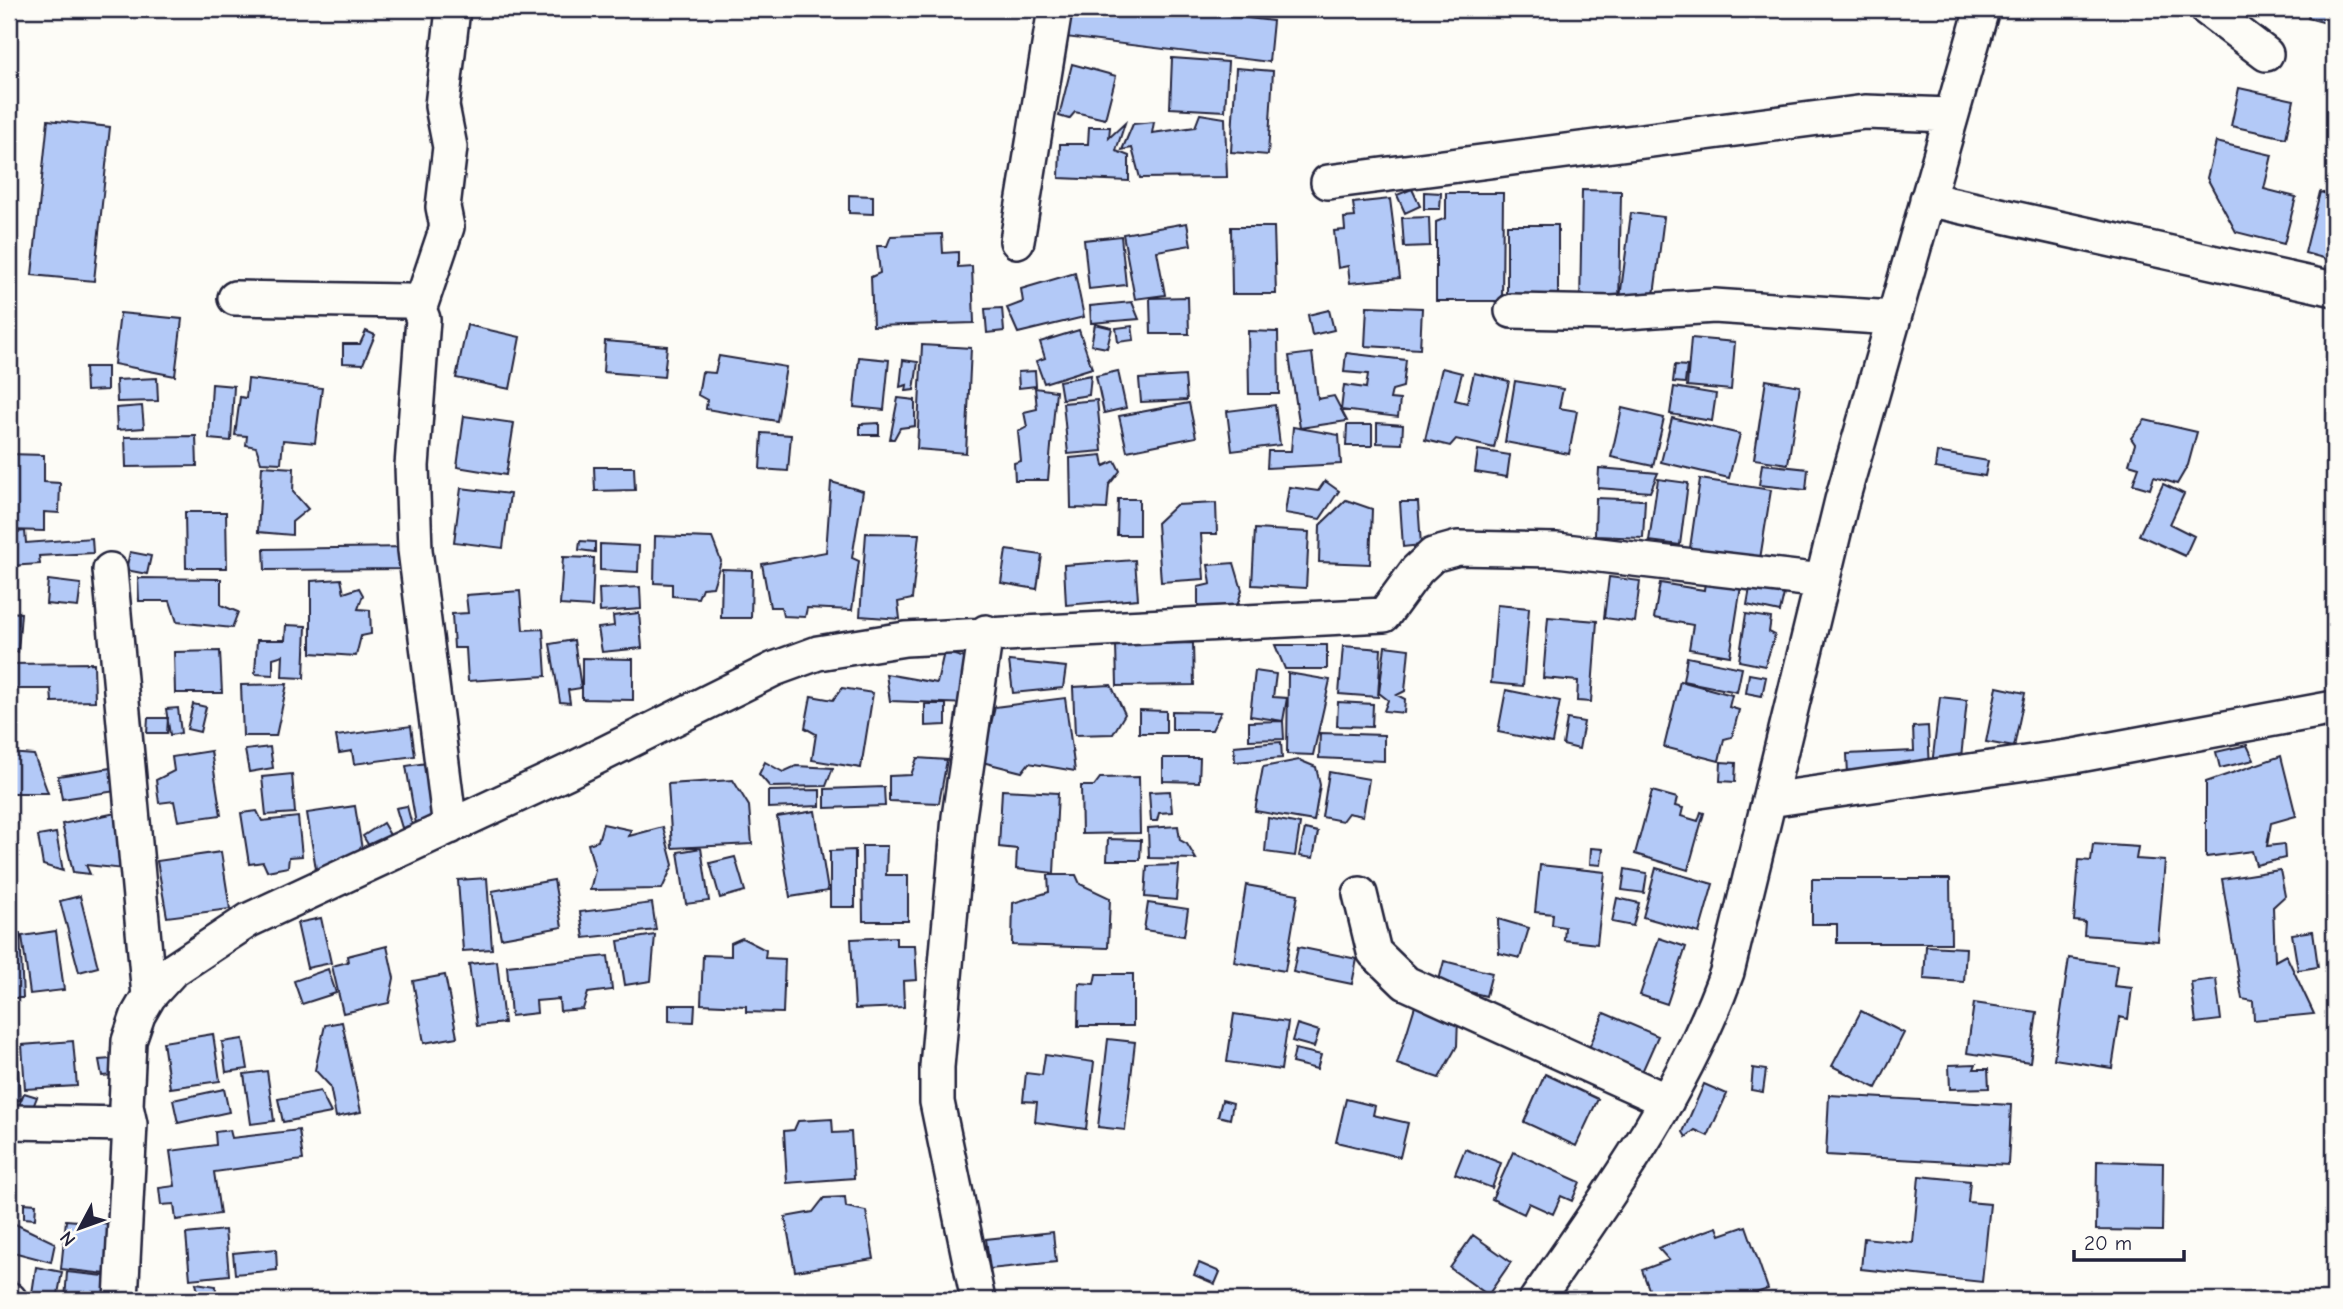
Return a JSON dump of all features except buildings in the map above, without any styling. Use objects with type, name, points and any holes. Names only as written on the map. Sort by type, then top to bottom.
[{"type":"street","points":[[450,827],[415,550],[412,466],[422,339],[420,307],[447,227],[443,207],[450,147],[442,106],[453,9]]},
{"type":"street","points":[[1017,241],[1055,9]]},
{"type":"street","points":[[1536,1300],[1593,1218],[1667,1101],[1707,1027],[1727,972],[1822,581],[1893,317],[1982,9]]},
{"type":"street","points":[[2207,9],[2266,54]]},
{"type":"street","points":[[1328,182],[1865,112],[1951,115]]},
{"type":"street","points":[[1927,198],[2334,289]]},
{"type":"street","points":[[235,298],[405,301],[416,302],[420,307]]},
{"type":"street","points":[[1512,311],[1612,313],[1714,306],[1893,317]]},
{"type":"street","points":[[121,1300],[130,1124],[126,1086],[129,1041],[138,1015],[149,996],[172,971],[249,920],[450,827],[774,669],[818,653],[905,639],[986,632],[1384,615],[1417,570],[1433,555],[1458,548],[1557,550],[1822,581]]},
{"type":"street","points":[[110,570],[149,996]]},
{"type":"street","points":[[978,1300],[937,1102],[937,1067],[959,817],[986,632]]},
{"type":"street","points":[[1769,800],[2074,756],[2334,708]]},
{"type":"street","points":[[1360,894],[1374,952],[1406,983],[1667,1101]]},
{"type":"street","points":[[9,1122],[130,1124]]}]
